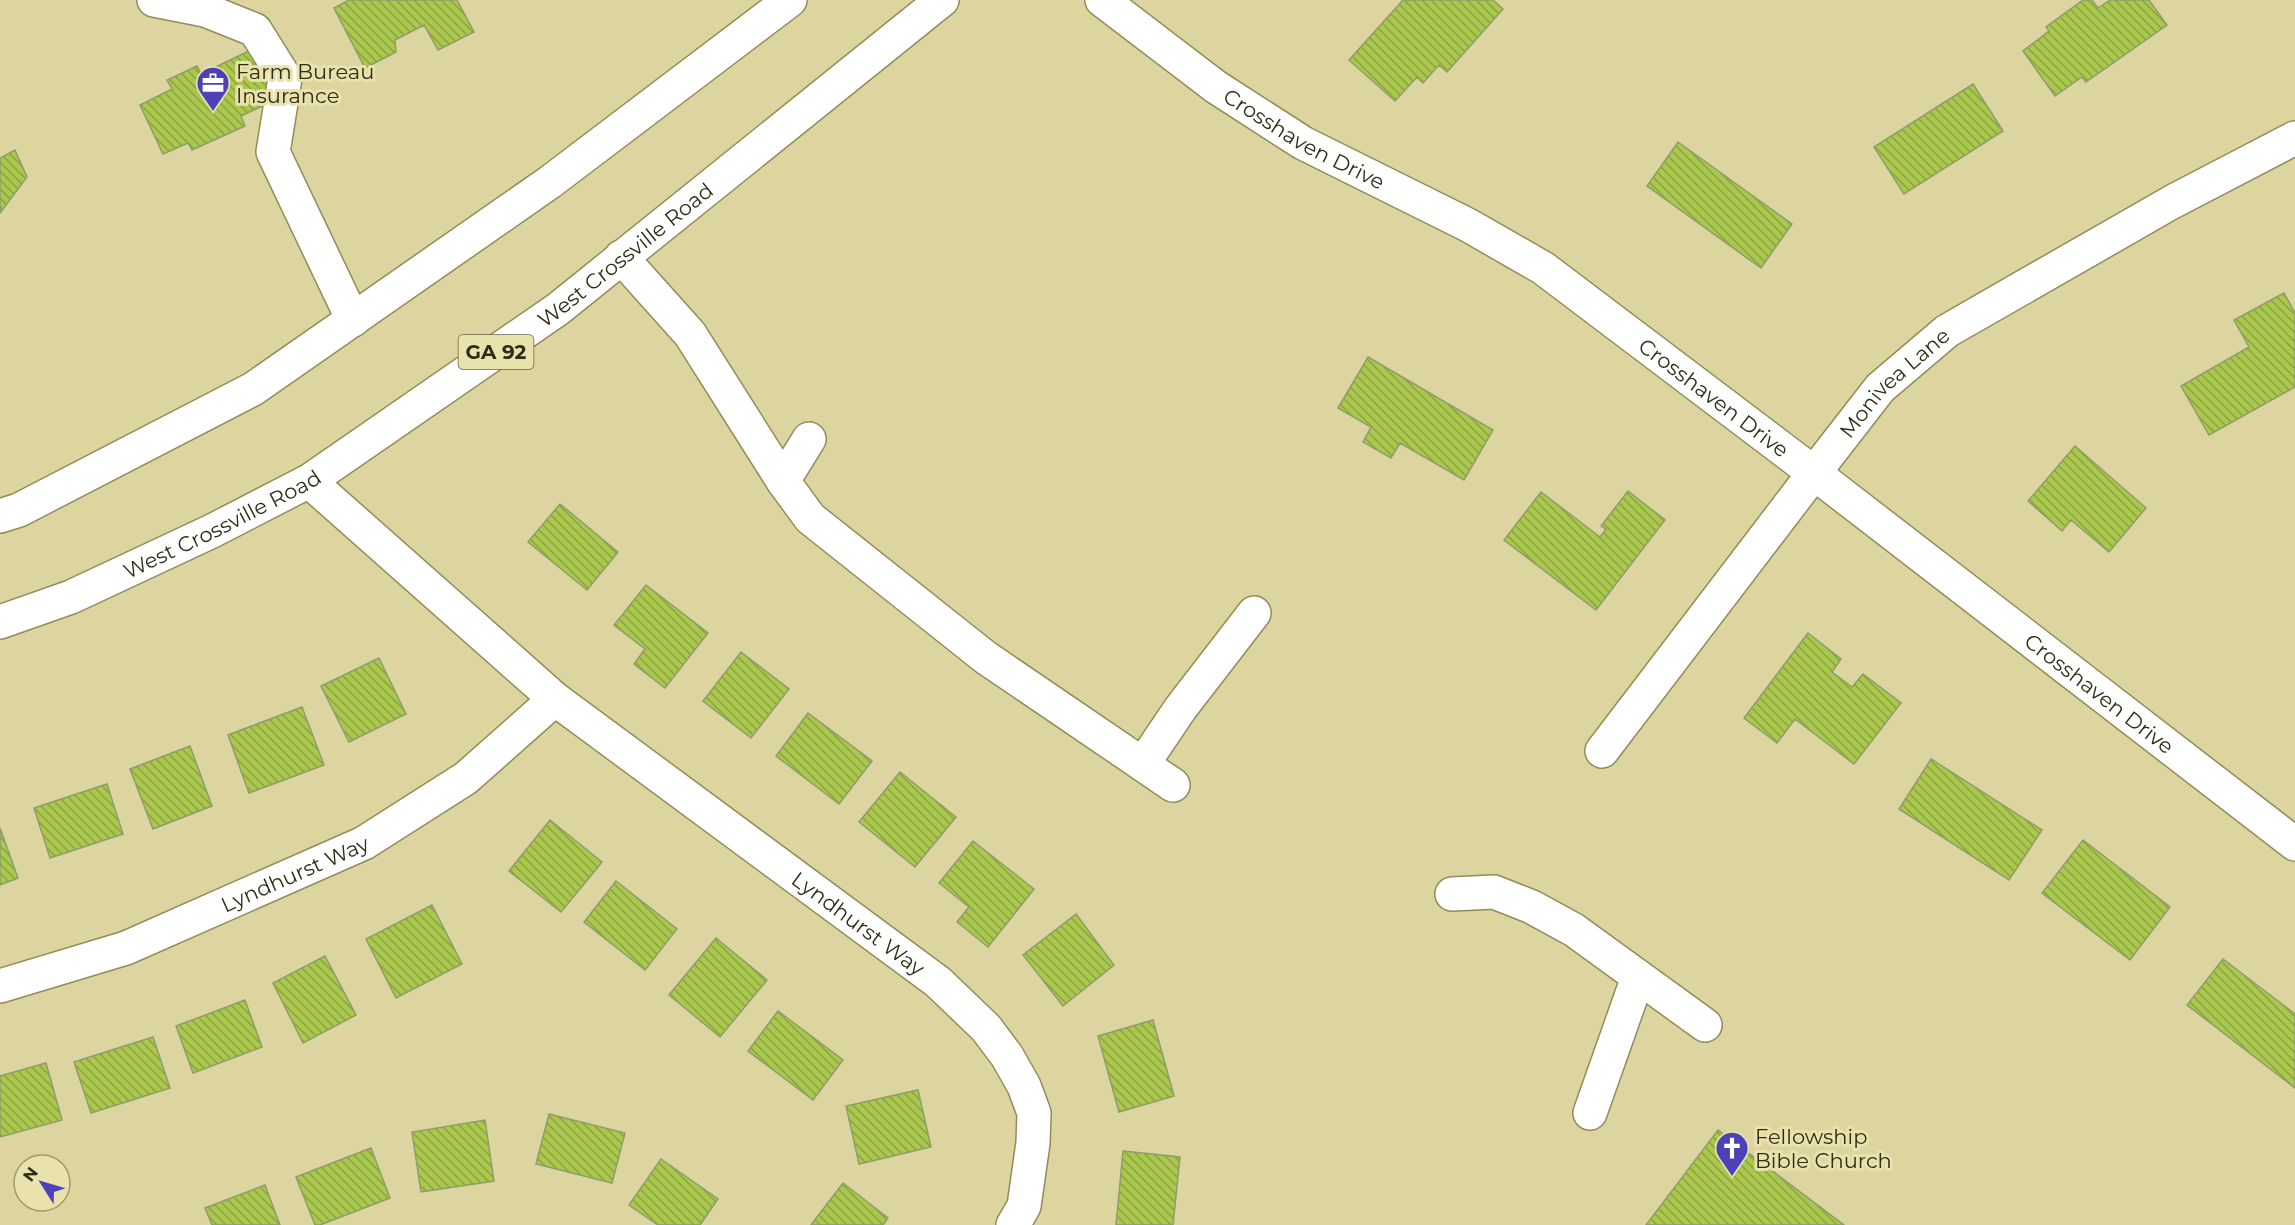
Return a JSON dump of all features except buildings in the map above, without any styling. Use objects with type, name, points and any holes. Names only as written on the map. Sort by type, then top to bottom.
[{"type":"street","points":[[154,0],[205,10],[255,30],[267,49],[285,78],[273,152],[353,320]]},
{"type":"street","points":[[0,516],[20,510],[253,389],[550,182],[790,0]]},
{"type":"street","name":"West Crossville Road","points":[[0,622],[71,597],[212,531],[309,481],[558,309],[942,0]]},
{"type":"street","name":"Crosshaven Drive","points":[[1102,0],[1216,87],[1303,142],[1468,225],[1543,268],[1814,473],[2295,844]]},
{"type":"street","name":"Monivea Lane","points":[[1602,752],[1880,388],[1947,331],[2172,202],[2295,138]]},
{"type":"street","points":[[621,257],[690,334],[783,481],[810,518],[976,650],[1173,785]]},
{"type":"street","points":[[783,481],[809,440]]},
{"type":"street","name":"Lyndhurst Way","points":[[309,481],[555,699],[929,976],[986,1028],[1007,1056],[1024,1086],[1034,1113],[1033,1143],[1024,1206],[1013,1225]]},
{"type":"street","points":[[1143,764],[1180,710],[1254,613]]},
{"type":"street","name":"Lyndhurst Way","points":[[0,986],[126,948],[364,843],[466,778],[555,699]]},
{"type":"street","points":[[1452,894],[1494,892],[1532,907],[1574,930],[1705,1025]]},
{"type":"street","points":[[1590,1113],[1638,977]]},
{"type":"place","name":"Farm Bureau Insurance","points":[[213,112]]},
{"type":"place","name":"Fellowship Bible Church","points":[[1732,1177]]}]
